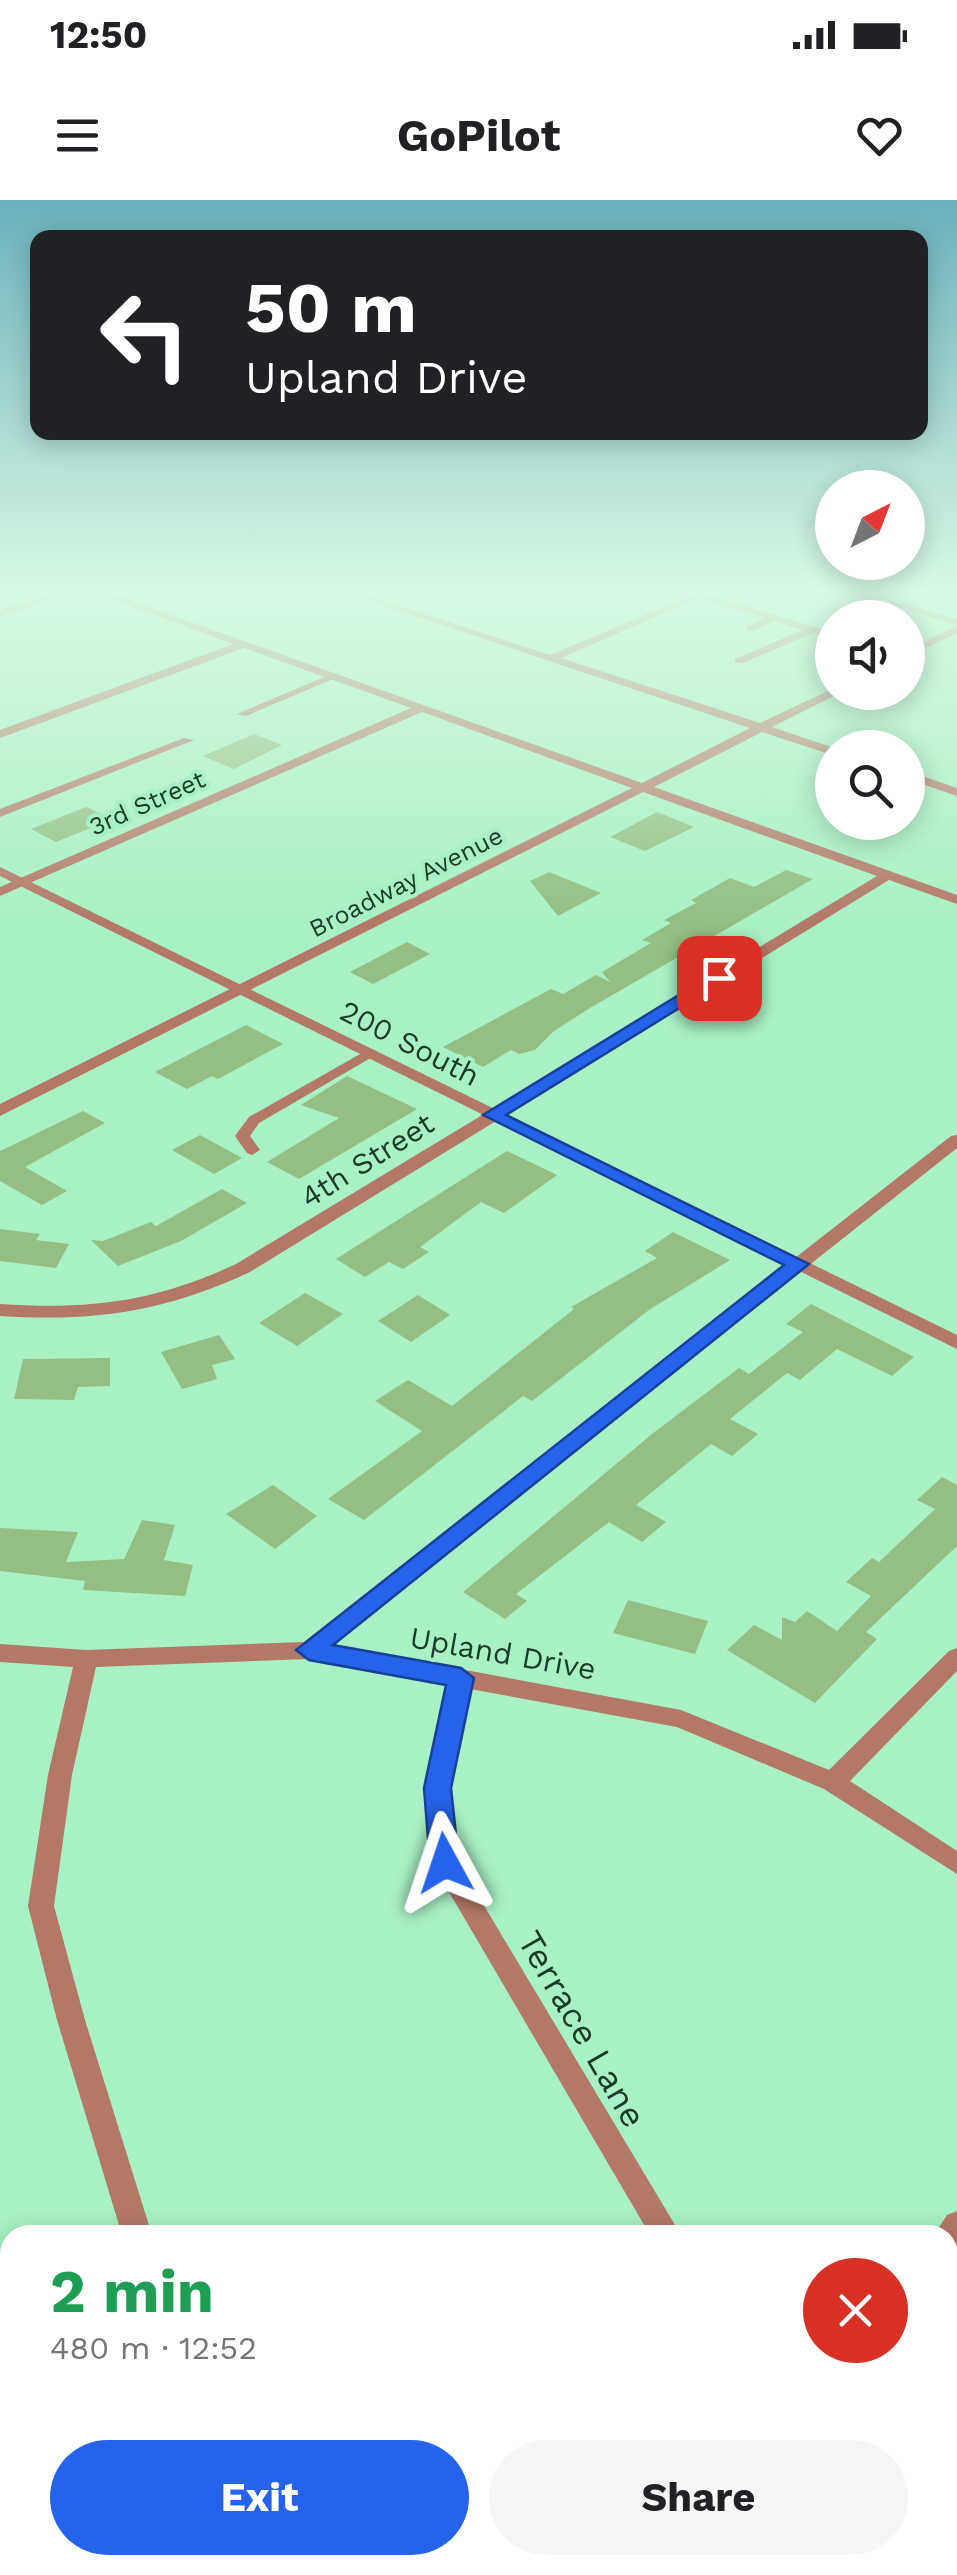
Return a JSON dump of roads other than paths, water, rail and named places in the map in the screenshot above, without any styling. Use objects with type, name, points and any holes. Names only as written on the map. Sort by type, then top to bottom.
[{"type":"street","points":[[0,734],[90,701]]},
{"type":"street","points":[[403,701],[957,900]]},
{"type":"street","points":[[681,701],[815,745]]},
{"type":"street","name":"Broadway Avenue","points":[[0,1111],[815,701]]},
{"type":"street","name":"3rd Street","points":[[0,892],[422,708]]},
{"type":"street","points":[[925,781],[957,792]]},
{"type":"street","name":"200 South","points":[[0,871],[957,1343]]},
{"type":"street","name":"4th Street","points":[[0,1310],[77,1314],[134,1310],[190,1295],[243,1268],[888,875]]},
{"type":"street","points":[[309,1650],[957,1140]]},
{"type":"street","name":"Upland Drive","points":[[0,1653],[86,1658],[309,1650],[681,1718],[833,1782],[957,1864]]},
{"type":"street","points":[[86,1658],[60,1775],[41,1906],[70,2020],[135,2225]]},
{"type":"street","points":[[833,1782],[957,1658]]},
{"type":"street","name":"Terrace Lane","points":[[461,1678],[438,1788],[445,1863],[660,2225]]},
{"type":"lane","points":[[242,714],[274,701]]},
{"type":"lane","points":[[0,813],[188,740]]},
{"type":"lane","points":[[252,1150],[242,1136],[254,1120],[369,1053]]}]
